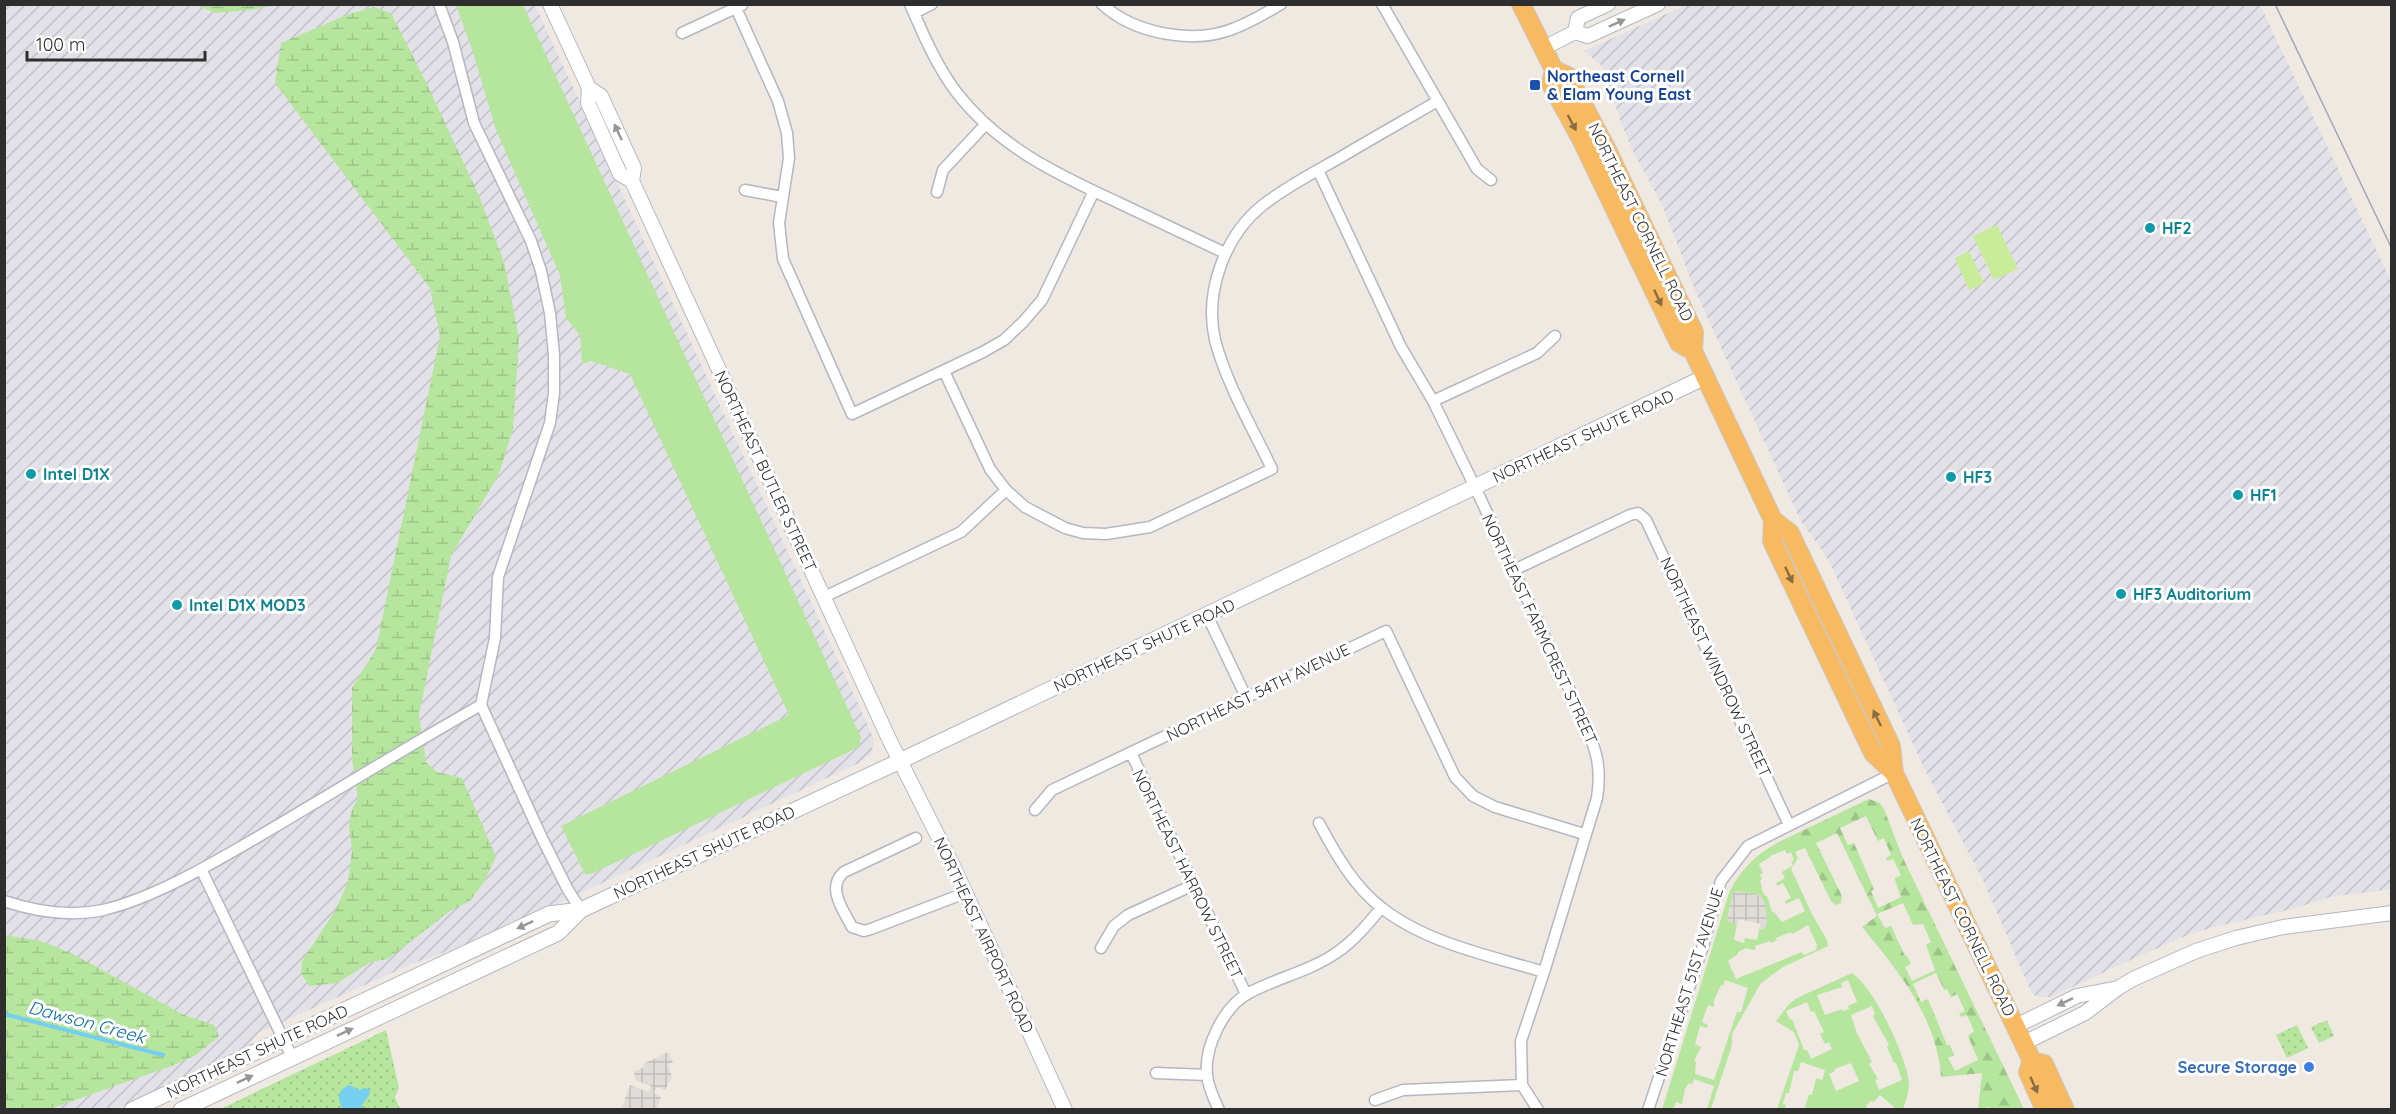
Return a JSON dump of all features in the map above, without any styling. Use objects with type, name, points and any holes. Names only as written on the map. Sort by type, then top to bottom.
[{"type":"highway","name":"NORTHEAST CORNELL ROAD","points":[[1521,4],[1554,70],[1551,84],[1590,158],[1679,343],[1693,351],[1773,520],[1790,533],[1891,746],[1894,773],[2020,1034],[2032,1061],[2028,1072],[2045,1110]]},
{"type":"highway","name":"NORTHEAST CORNELL ROAD","points":[[2032,1061],[2044,1064],[2065,1110]]},
{"type":"main road","name":"NORTHEAST SHUTE ROAD","points":[[132,1110],[549,914],[581,910],[900,761],[1706,377]]},
{"type":"main road","name":"NORTHEAST SHUTE ROAD","points":[[181,1110],[558,933],[581,910]]},
{"type":"street","points":[[439,4],[453,42],[474,123],[531,241],[550,313],[554,355],[554,393],[550,423],[498,578],[495,638],[481,705],[542,838],[568,890],[581,910]]},
{"type":"street","name":"NORTHEAST BUTLER STREET","points":[[550,4],[589,88],[601,96],[634,168],[632,181],[900,761]]},
{"type":"street","points":[[932,4],[912,9],[937,62],[956,92],[985,125],[1010,145],[1049,170],[1225,253]]},
{"type":"street","points":[[1102,4],[1110,12],[1132,24],[1157,32],[1182,35],[1207,35],[1233,29],[1273,6]]},
{"type":"street","points":[[1382,4],[1436,102],[1477,169],[1491,180]]},
{"type":"street","points":[[1575,32],[1578,18],[1608,4]]},
{"type":"street","points":[[1544,48],[1575,32],[1588,36],[1658,4]]},
{"type":"street","points":[[682,33],[739,6],[778,101],[787,133],[789,158],[779,223],[783,259],[852,414],[1004,340],[1042,300],[1094,192]]},
{"type":"street","points":[[944,371],[990,469],[1006,490],[1025,507],[1049,521],[1083,532],[1106,534],[1150,527],[1272,470],[1224,366],[1215,338],[1212,308],[1215,283],[1225,253],[1242,226],[1262,205],[1436,102]]},
{"type":"street","points":[[938,192],[943,170],[985,125]]},
{"type":"street","name":"NORTHEAST FARMCREST STREET","points":[[1318,170],[1401,347],[1433,401],[1475,487],[1584,720],[1598,756],[1600,776],[1597,798],[1521,1041],[1522,1085]]},
{"type":"street","points":[[745,190],[782,197]]},
{"type":"street","points":[[1433,401],[1537,353],[1555,336]]},
{"type":"street","points":[[824,597],[961,532],[1006,490]]},
{"type":"street","name":"NORTHEAST WINDROW STREET","points":[[1514,570],[1630,515],[1638,513],[1646,520],[1789,825]]},
{"type":"street","points":[[1207,615],[1246,697]]},
{"type":"street","name":"NORTHEAST 54TH AVENUE","points":[[1035,810],[1052,790],[1386,631],[1455,777],[1467,790],[1473,796],[1495,807],[1584,834]]},
{"type":"street","points":[[4,901],[32,910],[71,914],[104,910],[130,902],[201,869],[481,705]]},
{"type":"street","name":"NORTHEAST HARROW STREET","points":[[1131,753],[1246,994]]},
{"type":"street","name":"NORTHEAST AIRPORT ROAD","points":[[900,761],[965,893],[1065,1110]]},
{"type":"street","name":"NORTHEAST 51ST AVENUE","points":[[1648,1110],[1703,946],[1720,881],[1748,846],[1894,773]]},
{"type":"street","points":[[1319,823],[1349,873],[1381,908],[1448,943],[1544,972]]},
{"type":"street","points":[[916,838],[837,877],[838,898],[852,927],[864,931],[871,929],[965,893]]},
{"type":"street","points":[[201,869],[292,1057]]},
{"type":"street","points":[[1101,948],[1114,926],[1128,915],[1193,885]]},
{"type":"street","points":[[1219,1110],[1207,1075],[1210,1046],[1218,1026],[1246,994],[1336,954],[1359,934],[1381,908]]},
{"type":"street","points":[[2020,1034],[2077,996],[2118,988],[2166,963],[2236,938],[2283,927],[2391,914]]},
{"type":"street","points":[[1156,1073],[1207,1075]]},
{"type":"street","points":[[1375,1100],[1403,1090],[1522,1085],[1538,1110]]},
{"type":"shaded area","points":[[5,5],[535,5],[867,723],[874,740],[871,754],[861,762],[483,939],[414,963],[258,1033],[247,1048],[116,1109],[5,1110]]},
{"type":"shaded area","points":[[1686,5],[2260,5],[2391,281],[2391,889],[2330,897],[2292,909],[2218,926],[2188,935],[2051,997],[2037,997],[2031,992],[1984,882],[1924,768],[1828,559],[1801,521],[1695,290],[1663,207],[1633,151],[1602,66],[1584,51]]},
{"type":"shaded area","points":[[1734,891],[1760,895],[1766,906],[1767,924],[1765,928],[1759,929],[1760,924],[1739,919],[1737,924],[1727,920]]},
{"type":"shaded area","points":[[668,1052],[673,1062],[668,1065],[672,1077],[665,1090],[657,1087],[654,1093],[661,1096],[657,1109],[621,1110],[630,1085],[648,1092],[651,1086],[635,1080],[634,1072],[644,1067],[643,1064]]},
{"type":"green space","points":[[195,5],[277,5],[216,13]]},
{"type":"green space","points":[[456,5],[523,5],[861,737],[859,747],[591,874],[585,874],[561,826],[789,715],[630,374],[591,361],[582,364],[580,335],[566,318],[560,275],[496,130],[472,49]]},
{"type":"green space","points":[[374,7],[391,13],[479,196],[504,262],[519,338],[513,429],[499,474],[451,556],[419,715],[426,762],[437,772],[462,778],[496,857],[484,882],[470,901],[450,911],[388,959],[371,962],[337,983],[309,986],[301,973],[302,961],[335,911],[348,882],[352,850],[349,827],[351,812],[358,798],[352,758],[352,688],[376,649],[440,336],[430,288],[275,83],[281,43],[349,14]]},
{"type":"green space","points":[[1997,225],[2018,269],[1994,280],[1973,236]]},
{"type":"green space","points":[[1969,251],[1984,283],[1969,290],[1955,258]]},
{"type":"green space","points":[[1869,799],[1880,803],[1902,856],[2024,1109],[1988,1107],[1978,1109],[1982,1073],[1941,1077],[1932,1034],[1914,996],[1862,927],[1877,916],[1837,833],[1816,843],[1842,896],[1841,903],[1836,905],[1831,901],[1805,848],[1795,852],[1789,837]],"holes":[[[1866,816],[1878,841],[1884,838],[1891,855],[1886,858],[1887,861],[1893,859],[1901,875],[1895,878],[1901,897],[1878,908],[1871,891],[1874,889],[1854,843],[1848,845],[1840,828]],[[1903,903],[1913,925],[1923,924],[1931,942],[1926,945],[1935,970],[1912,981],[1905,967],[1911,964],[1907,956],[1891,926],[1885,928],[1877,914]],[[1936,973],[1944,990],[1947,989],[1951,997],[1957,994],[1965,1011],[1959,1014],[1961,1017],[1967,1015],[1974,1031],[1968,1036],[1978,1060],[1955,1071],[1948,1058],[1954,1055],[1950,1045],[1947,1045],[1928,999],[1921,1002],[1913,984]]]},
{"type":"green space","points":[[1789,837],[1798,858],[1791,869],[1828,946],[1783,967],[1761,983],[1732,1034],[1732,1045],[1711,1109],[1707,1109],[1714,1086],[1694,1079],[1692,1084],[1689,1083],[1685,1089],[1682,1104],[1676,1102],[1673,1109],[1662,1110],[1729,893],[1747,866],[1761,853]],"holes":[[[1785,850],[1787,854],[1791,852],[1793,865],[1782,872],[1785,878],[1776,883],[1777,886],[1783,883],[1791,898],[1785,901],[1786,904],[1799,898],[1805,911],[1782,922],[1772,912],[1767,896],[1761,888],[1760,875],[1763,873],[1759,864],[1770,856]],[[1734,891],[1760,895],[1766,906],[1762,929],[1759,929],[1757,940],[1745,938],[1744,943],[1734,940],[1737,924],[1727,919]],[[1808,925],[1817,945],[1816,950],[1804,955],[1802,952],[1736,979],[1728,961],[1738,952],[1746,948],[1753,950],[1756,949],[1755,946],[1770,941],[1771,943],[1777,940],[1776,938],[1791,932],[1792,934]],[[1725,980],[1748,988],[1741,1012],[1737,1012],[1714,1080],[1695,1074],[1696,1062],[1694,1061],[1701,1047],[1695,1044],[1700,1026],[1707,1028],[1708,1025],[1702,1022],[1708,1005],[1714,1007],[1714,1000],[1721,985],[1723,986]]]},
{"type":"green space","points":[[5,935],[41,941],[73,954],[184,1015],[214,1025],[219,1036],[196,1055],[174,1065],[50,1109],[5,1109]]},
{"type":"green space","points":[[1852,973],[1861,981],[1888,1023],[1907,1070],[1908,1093],[1903,1109],[1896,1109],[1880,1095],[1866,1106],[1867,1109],[1804,1109],[1809,1095],[1812,1095],[1816,1078],[1822,1080],[1825,1070],[1801,1062],[1798,1071],[1794,1071],[1789,1093],[1786,1093],[1783,1104],[1786,1105],[1785,1109],[1777,1109],[1799,1045],[1794,1032],[1776,1021],[1789,1004],[1797,998]],"holes":[[[1848,980],[1857,1002],[1848,1006],[1849,1009],[1825,1015],[1817,995],[1842,987],[1841,983]],[[1807,1002],[1824,1032],[1820,1034],[1825,1044],[1829,1042],[1832,1049],[1811,1059],[1807,1050],[1804,1050],[1792,1019],[1790,1020],[1786,1011]],[[1872,1006],[1875,1014],[1873,1015],[1889,1045],[1887,1047],[1902,1080],[1879,1090],[1875,1080],[1878,1079],[1869,1064],[1872,1062],[1857,1033],[1851,1015]],[[1851,1063],[1859,1081],[1836,1091],[1829,1074],[1835,1071],[1834,1069]]]},
{"type":"green space","points":[[2327,1020],[2334,1036],[2319,1043],[2311,1027]]},
{"type":"green space","points":[[2297,1025],[2308,1048],[2287,1058],[2276,1035]]},
{"type":"green space","points":[[386,1030],[399,1088],[395,1097],[400,1109],[218,1110]]},
{"type":"water","points":[[349,1085],[359,1090],[365,1088],[370,1090],[361,1106],[362,1109],[343,1109],[339,1095]]},
{"type":"waterway","name":"Dawson Creek","points":[[4,1014],[163,1055]]},
{"type":"tram line","points":[[2275,4],[2392,249]]},
{"type":"place","name":"Northeast Cornell & Elam Young East","points":[[1535,85]]},
{"type":"place","name":"HF2","points":[[2150,228]]},
{"type":"place","name":"Intel D1X","points":[[31,474]]},
{"type":"place","name":"HF3","points":[[1951,477]]},
{"type":"place","name":"HF1","points":[[2238,495]]},
{"type":"place","name":"HF3 Auditorium","points":[[2121,594]]},
{"type":"place","name":"Intel D1X MOD3","points":[[177,605]]},
{"type":"place","name":"Secure Storage","points":[[2309,1067]]}]
